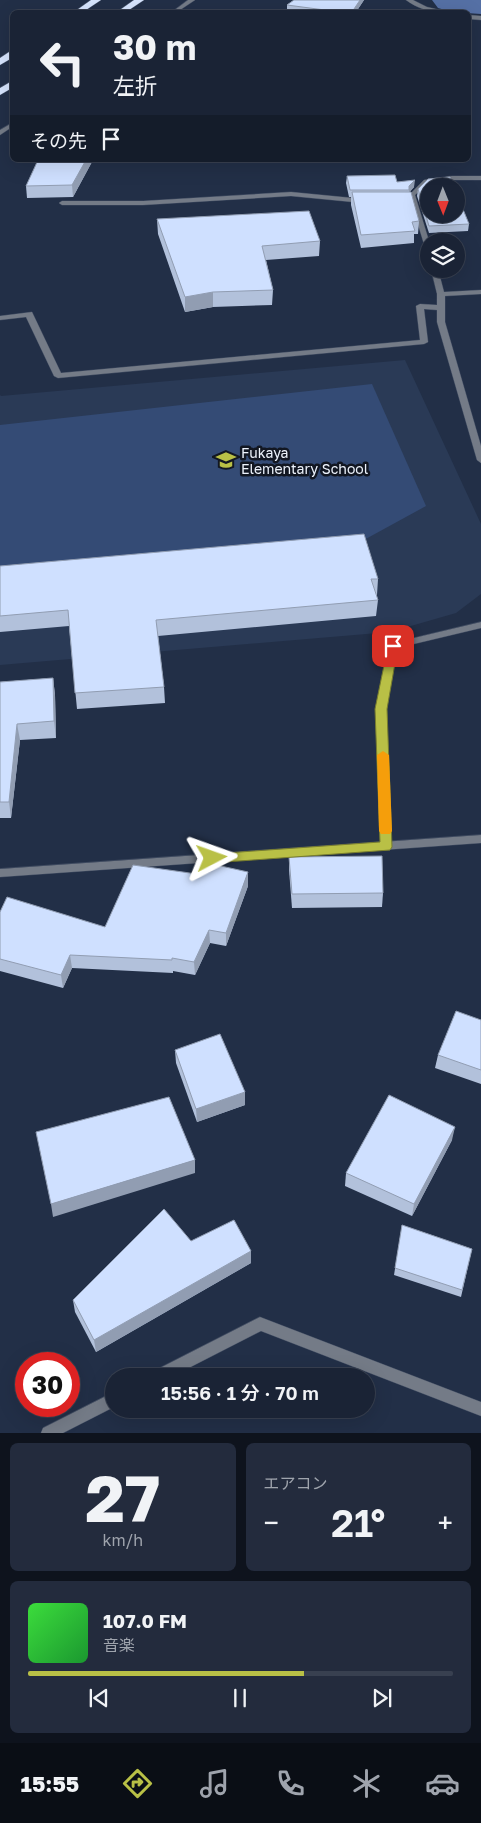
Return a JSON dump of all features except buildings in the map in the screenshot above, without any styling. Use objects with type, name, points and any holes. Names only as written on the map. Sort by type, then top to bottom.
[{"type":"highway","points":[[81,10],[97,0]]},
{"type":"highway","points":[[124,10],[140,0]]},
{"type":"street","points":[[177,10],[192,0]]},
{"type":"street","points":[[409,0],[426,8],[436,10]]},
{"type":"street","points":[[423,233],[412,195],[426,181],[452,178],[481,178]]},
{"type":"street","points":[[62,203],[143,203],[291,194],[347,201],[375,201]]},
{"type":"street","points":[[404,201],[413,201]]},
{"type":"street","points":[[437,278],[441,294],[442,322],[481,460]]},
{"type":"street","points":[[441,294],[481,292]]},
{"type":"street","points":[[0,318],[29,314],[58,376],[424,342],[420,306],[441,308]]},
{"type":"street","points":[[386,847],[381,709],[393,646],[481,625]]},
{"type":"street","points":[[0,873],[481,839]]},
{"type":"street","points":[[175,1368],[260,1324],[374,1368]]},
{"type":"street","points":[[375,1368],[481,1409]]},
{"type":"street","points":[[48,1433],[105,1404]]},
{"type":"shaded area","name":"Fukaya Elementary School","points":[[405,360],[481,524],[481,594],[456,613],[390,632],[0,665],[0,395]]},
{"type":"shaded area","points":[[372,384],[426,506],[362,541],[0,567],[0,425]]},
{"type":"waterway","points":[[452,0],[481,2]]},
{"type":"slow traffic","points":[[383,755],[386,831]]},
{"type":"place","name":"Fukaya Elementary School","points":[[226,460]]},
{"type":"route","points":[[212,858],[386,847],[381,709],[393,646]]}]
